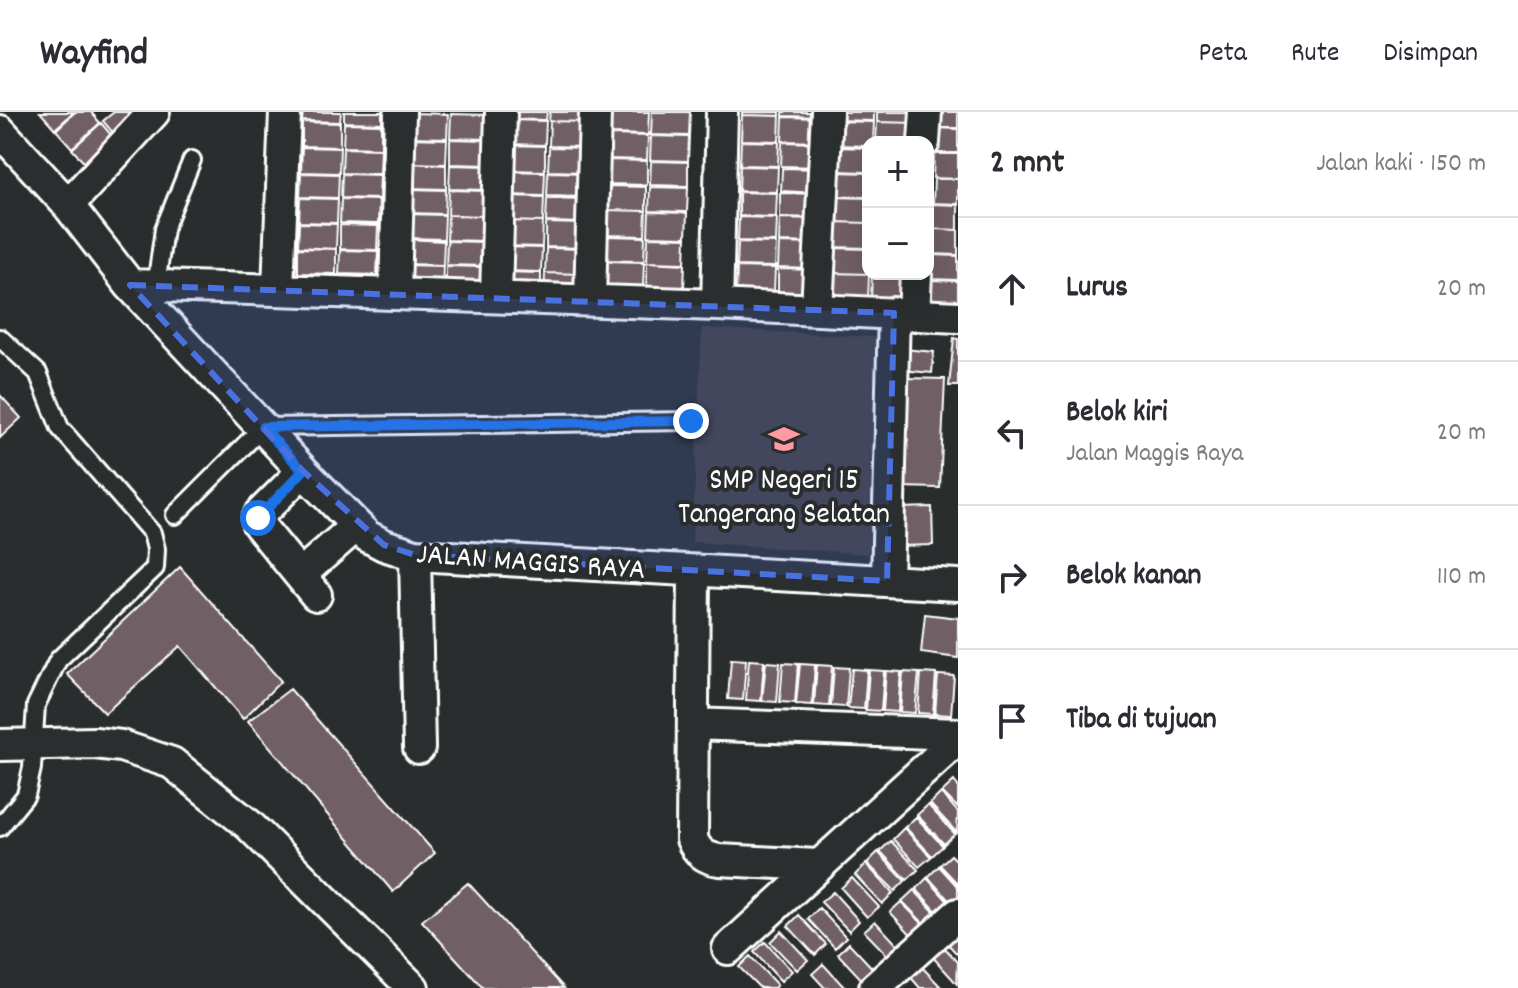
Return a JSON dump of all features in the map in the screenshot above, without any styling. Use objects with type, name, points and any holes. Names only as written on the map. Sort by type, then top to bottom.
[{"type":"street","points":[[68,205],[154,112]]},
{"type":"street","points":[[278,289],[285,112]]},
{"type":"street","points":[[395,293],[400,112]]},
{"type":"street","points":[[496,297],[501,112]]},
{"type":"street","points":[[590,300],[595,112]]},
{"type":"street","points":[[717,305],[722,112]]},
{"type":"street","points":[[817,310],[827,112]]},
{"type":"street","points":[[924,136],[926,112]]},
{"type":"street","name":"JALAN MAGGIS RAYA","points":[[0,131],[143,286],[303,471],[356,526],[384,545],[415,555],[958,585]]},
{"type":"street","points":[[887,581],[904,314],[914,280]]},
{"type":"street","points":[[143,286],[590,300],[958,317]]},
{"type":"street","points":[[303,471],[258,518],[262,530],[308,585],[356,526]]},
{"type":"street","points":[[415,555],[419,748]]},
{"type":"street","points":[[694,571],[692,839],[696,849],[710,859],[818,865]]},
{"type":"street","points":[[693,724],[958,736]]},
{"type":"street","points":[[728,949],[958,736]]},
{"type":"street","points":[[0,745],[95,743],[121,746],[172,763],[249,825],[413,988]]},
{"type":"street","points":[[875,988],[958,914]]},
{"type":"lane","points":[[143,286],[192,160]]},
{"type":"lane","points":[[0,338],[38,373],[60,428],[152,533],[156,549],[155,568],[58,660],[36,705],[32,768],[26,795],[0,827]]},
{"type":"lane","points":[[175,515],[263,427],[691,421]]},
{"type":"highlighted area","points":[[130,285],[894,313],[887,581],[415,555],[384,545],[303,471]]},
{"type":"shaded area","name":"SMP Negeri 15 Tangerang Selatan","points":[[702,328],[875,337],[869,554],[692,542]]},
{"type":"building","points":[[40,112],[74,112],[55,129]]},
{"type":"building","points":[[75,112],[91,112],[100,123],[72,148],[56,130]]},
{"type":"building","points":[[114,112],[146,112],[119,140],[103,121]]},
{"type":"building","points":[[303,112],[341,112],[340,122],[302,121]]},
{"type":"building","points":[[344,112],[382,112],[382,123],[344,122]]},
{"type":"building","points":[[509,112],[547,112],[546,120],[508,119]]},
{"type":"building","points":[[550,112],[588,112],[587,122],[549,121]]},
{"type":"building","points":[[611,112],[649,112],[648,135],[610,134]]},
{"type":"building","points":[[652,112],[690,112],[689,136],[651,135]]},
{"type":"building","points":[[742,112],[780,112],[780,116],[742,115]]},
{"type":"building","points":[[783,112],[821,112],[821,117],[783,116]]},
{"type":"building","points":[[836,112],[874,112],[874,121],[836,120]]},
{"type":"building","points":[[877,112],[916,112],[915,123],[877,122]]},
{"type":"building","points":[[935,112],[958,112],[958,128],[935,128]]},
{"type":"building","points":[[410,113],[448,114],[447,138],[409,137]]},
{"type":"building","points":[[451,114],[489,115],[488,139],[450,138]]},
{"type":"building","points":[[742,115],[780,116],[779,141],[741,140]]},
{"type":"building","points":[[783,117],[821,118],[820,142],[782,141]]},
{"type":"building","points":[[508,120],[546,121],[545,145],[507,144]]},
{"type":"building","points":[[550,121],[588,122],[587,147],[549,146]]},
{"type":"building","points":[[836,121],[874,122],[873,136],[862,136],[862,146],[835,145]]},
{"type":"building","points":[[302,122],[340,123],[340,147],[302,146]]},
{"type":"building","points":[[877,122],[915,123],[914,136],[876,136]]},
{"type":"building","points":[[101,123],[117,142],[88,167],[72,149]]},
{"type":"building","points":[[344,123],[381,124],[381,148],[343,147]]},
{"type":"building","points":[[935,128],[958,129],[958,153],[934,153]]},
{"type":"building","points":[[610,135],[648,136],[647,160],[609,159]]},
{"type":"building","points":[[651,136],[689,137],[688,161],[650,160]]},
{"type":"building","points":[[409,138],[447,139],[446,164],[408,163]]},
{"type":"building","points":[[450,139],[488,140],[488,165],[450,164]]},
{"type":"building","points":[[741,141],[779,142],[778,166],[740,165]]},
{"type":"building","points":[[782,142],[820,143],[819,167],[781,166]]},
{"type":"building","points":[[507,145],[545,146],[545,171],[507,170]]},
{"type":"building","points":[[302,147],[340,148],[339,173],[301,172]]},
{"type":"building","points":[[549,147],[587,148],[586,172],[548,171]]},
{"type":"building","points":[[835,147],[862,148],[862,172],[834,171]]},
{"type":"building","points":[[343,148],[381,149],[380,174],[342,173]]},
{"type":"building","points":[[934,154],[958,154],[958,179],[934,178]]},
{"type":"building","points":[[609,160],[647,161],[647,185],[609,184]]},
{"type":"building","points":[[651,161],[688,162],[688,186],[650,185]]},
{"type":"building","points":[[408,163],[446,165],[446,189],[408,188]]},
{"type":"building","points":[[450,165],[488,166],[487,190],[449,189]]},
{"type":"building","points":[[740,166],[778,167],[777,192],[739,191]]},
{"type":"building","points":[[782,168],[820,169],[818,193],[781,191]]},
{"type":"building","points":[[507,171],[545,172],[544,196],[506,195]]},
{"type":"building","points":[[548,172],[586,173],[585,197],[547,196]]},
{"type":"building","points":[[834,172],[862,173],[862,197],[834,196]]},
{"type":"building","points":[[301,173],[339,174],[338,198],[300,197]]},
{"type":"building","points":[[342,174],[380,175],[379,199],[341,198]]},
{"type":"building","points":[[934,179],[958,179],[958,204],[934,203]]},
{"type":"building","points":[[608,186],[646,187],[646,211],[608,210]]},
{"type":"building","points":[[650,187],[688,188],[687,212],[649,211]]},
{"type":"building","points":[[408,189],[446,190],[445,214],[407,213]]},
{"type":"building","points":[[449,190],[487,191],[486,216],[448,215]]},
{"type":"building","points":[[739,192],[777,193],[776,217],[739,216]]},
{"type":"building","points":[[780,193],[818,194],[818,218],[780,217]]},
{"type":"building","points":[[506,196],[544,197],[543,222],[505,221]]},
{"type":"building","points":[[834,197],[862,198],[862,223],[833,222]]},
{"type":"building","points":[[300,198],[338,199],[337,223],[299,222]]},
{"type":"building","points":[[547,198],[585,199],[584,223],[546,222]]},
{"type":"building","points":[[341,199],[379,200],[378,224],[340,223]]},
{"type":"building","points":[[934,204],[958,205],[958,230],[934,229]]},
{"type":"building","points":[[608,210],[646,211],[645,236],[607,235]]},
{"type":"building","points":[[649,212],[687,213],[686,237],[648,236]]},
{"type":"building","points":[[407,214],[445,215],[444,239],[406,238]]},
{"type":"building","points":[[448,215],[486,216],[485,241],[447,240]]},
{"type":"building","points":[[739,217],[777,218],[776,242],[738,241]]},
{"type":"building","points":[[780,218],[818,219],[817,243],[779,242]]},
{"type":"building","points":[[505,221],[543,222],[542,247],[504,246]]},
{"type":"building","points":[[833,222],[862,223],[862,248],[832,247]]},
{"type":"building","points":[[299,223],[337,224],[336,249],[298,247]]},
{"type":"building","points":[[546,223],[584,224],[584,248],[546,247]]},
{"type":"building","points":[[340,225],[378,226],[377,250],[340,249]]},
{"type":"building","points":[[934,229],[958,230],[958,255],[934,254]]},
{"type":"building","points":[[607,236],[645,237],[644,261],[606,260]]},
{"type":"building","points":[[648,237],[686,238],[685,263],[647,262]]},
{"type":"building","points":[[406,239],[444,241],[443,265],[405,264]]},
{"type":"building","points":[[447,241],[485,242],[484,266],[446,265]]},
{"type":"building","points":[[738,242],[776,243],[775,267],[737,266]]},
{"type":"building","points":[[779,243],[817,244],[816,269],[778,268]]},
{"type":"building","points":[[505,247],[542,248],[541,272],[503,271]]},
{"type":"building","points":[[298,248],[336,249],[336,274],[298,273]]},
{"type":"building","points":[[546,248],[584,249],[583,274],[545,273]]},
{"type":"building","points":[[832,248],[862,249],[862,274],[831,273]]},
{"type":"building","points":[[340,250],[378,251],[377,275],[339,274]]},
{"type":"building","points":[[934,255],[958,256],[958,280],[934,279]]},
{"type":"building","points":[[606,261],[644,262],[643,287],[605,286]]},
{"type":"building","points":[[647,262],[685,264],[684,288],[647,287]]},
{"type":"building","points":[[405,265],[443,266],[442,290],[404,289]]},
{"type":"building","points":[[446,266],[484,267],[484,292],[446,291]]},
{"type":"building","points":[[737,267],[775,268],[774,293],[736,292]]},
{"type":"building","points":[[778,269],[816,270],[816,294],[778,293]]},
{"type":"building","points":[[504,272],[541,273],[541,298],[503,297]]},
{"type":"building","points":[[545,273],[583,274],[582,299],[544,298]]},
{"type":"building","points":[[831,273],[862,274],[862,280],[869,280],[868,299],[830,298]]},
{"type":"building","points":[[872,280],[910,280],[909,300],[871,299]]},
{"type":"building","points":[[930,280],[958,281],[958,305],[930,305]]},
{"type":"building","points":[[954,338],[958,339],[958,386],[949,386]]},
{"type":"building","points":[[903,349],[934,352],[932,373],[901,370]]},
{"type":"building","points":[[903,378],[945,379],[940,488],[900,487]]},
{"type":"building","points":[[0,395],[21,418],[0,438]]},
{"type":"building","points":[[932,507],[933,545],[899,546],[899,508]]},
{"type":"building","points":[[180,567],[281,681],[243,719],[180,646],[105,713],[67,674]]},
{"type":"building","points":[[925,614],[958,618],[958,658],[921,653]]},
{"type":"building","points":[[731,659],[746,660],[743,700],[728,699]]},
{"type":"building","points":[[749,660],[764,661],[761,701],[746,700]]},
{"type":"building","points":[[766,662],[780,663],[777,702],[762,701]]},
{"type":"building","points":[[783,663],[798,664],[795,703],[780,702]]},
{"type":"building","points":[[800,664],[815,665],[812,705],[796,704]]},
{"type":"building","points":[[817,665],[832,666],[829,706],[814,705]]},
{"type":"building","points":[[834,667],[849,668],[846,707],[831,706]]},
{"type":"building","points":[[852,669],[867,670],[864,709],[848,708]]},
{"type":"building","points":[[869,670],[884,671],[881,711],[866,710]]},
{"type":"building","points":[[886,671],[901,672],[898,712],[883,711]]},
{"type":"building","points":[[903,672],[919,673],[915,713],[900,712]]},
{"type":"building","points":[[921,673],[936,674],[933,714],[918,713]]},
{"type":"building","points":[[938,675],[954,676],[951,715],[935,714]]},
{"type":"building","points":[[290,689],[435,853],[393,892],[248,721]]},
{"type":"building","points":[[954,781],[958,786],[958,808],[942,792]]},
{"type":"building","points":[[941,793],[958,812],[957,833],[930,804]]},
{"type":"building","points":[[928,805],[955,834],[944,844],[917,815]]},
{"type":"building","points":[[916,817],[943,846],[932,856],[905,827]]},
{"type":"building","points":[[904,828],[931,857],[919,867],[893,839]]},
{"type":"building","points":[[891,841],[918,870],[907,880],[880,851]]},
{"type":"building","points":[[878,852],[905,881],[895,891],[867,863]]},
{"type":"building","points":[[951,855],[958,862],[958,884],[940,865]]},
{"type":"building","points":[[866,864],[893,893],[882,904],[855,875]]},
{"type":"building","points":[[939,866],[958,887],[958,902],[954,906],[928,877]]},
{"type":"building","points":[[852,878],[879,907],[867,917],[841,888]]},
{"type":"building","points":[[927,878],[953,907],[942,917],[916,889]]},
{"type":"building","points":[[468,883],[564,988],[483,988],[422,921]]},
{"type":"building","points":[[914,890],[941,919],[930,930],[902,901]]},
{"type":"building","points":[[833,892],[859,921],[849,931],[821,902]]},
{"type":"building","points":[[901,902],[929,930],[917,941],[890,912]]},
{"type":"building","points":[[819,908],[846,937],[835,948],[808,919]]},
{"type":"building","points":[[799,915],[826,944],[815,955],[788,926]]},
{"type":"building","points":[[875,921],[902,950],[892,960],[864,931]]},
{"type":"building","points":[[781,931],[808,960],[797,970],[770,942]]},
{"type":"building","points":[[958,933],[958,955],[947,943]]},
{"type":"building","points":[[765,942],[792,971],[781,981],[754,952]]},
{"type":"building","points":[[849,943],[876,972],[864,982],[838,954]]},
{"type":"building","points":[[942,945],[958,962],[957,984],[931,955]]},
{"type":"building","points":[[750,956],[777,985],[774,988],[760,988],[739,967]]},
{"type":"building","points":[[823,964],[845,988],[825,988],[812,974]]},
{"type":"building","points":[[919,964],[942,988],[920,988],[908,974]]},
{"type":"place","name":"SMP Negeri 15 Tangerang Selatan","points":[[784,439]]},
{"type":"route","points":[[258,518],[303,471],[263,427],[691,421]]}]
